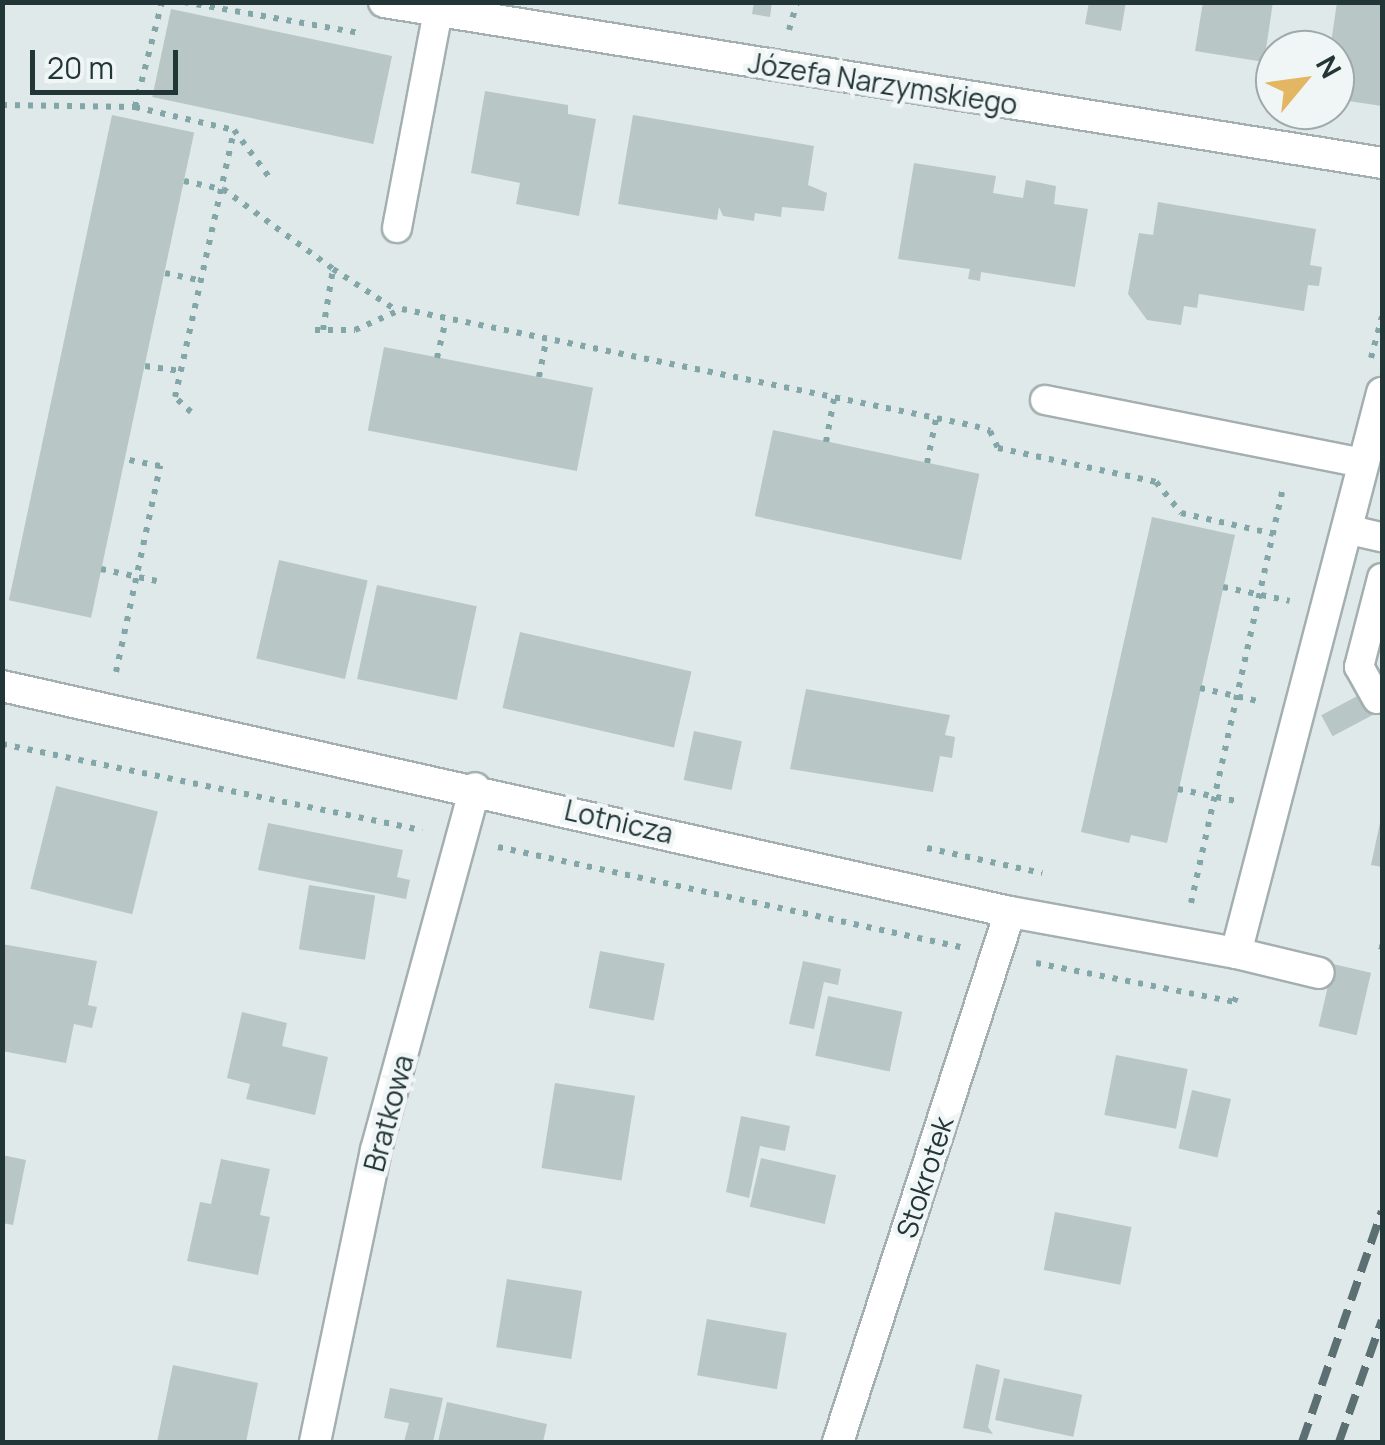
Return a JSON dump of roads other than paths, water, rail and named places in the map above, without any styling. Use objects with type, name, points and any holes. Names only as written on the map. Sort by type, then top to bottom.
[{"type":"street","name":"Józefa Narzymskiego","points":[[384,2],[1382,164]]},
{"type":"street","points":[[1244,955],[1273,808],[1382,393]]},
{"type":"street","name":"Lotnicza","points":[[2,686],[475,788],[1010,912],[1244,955],[1319,973]]},
{"type":"street","name":"Bratkowa","points":[[316,1442],[376,1150],[475,788]]},
{"type":"street","name":"Stokrotek","points":[[838,1442],[1010,912]]},
{"type":"lane","points":[[396,228],[438,8]]},
{"type":"lane","points":[[1045,400],[1363,463]]},
{"type":"lane","points":[[1346,529],[1382,537]]},
{"type":"lane","points":[[1377,698],[1359,667],[1382,578]]},
{"type":"railway","points":[[1302,1442],[1382,1211]]},
{"type":"railway","points":[[1339,1442],[1382,1320]]}]
